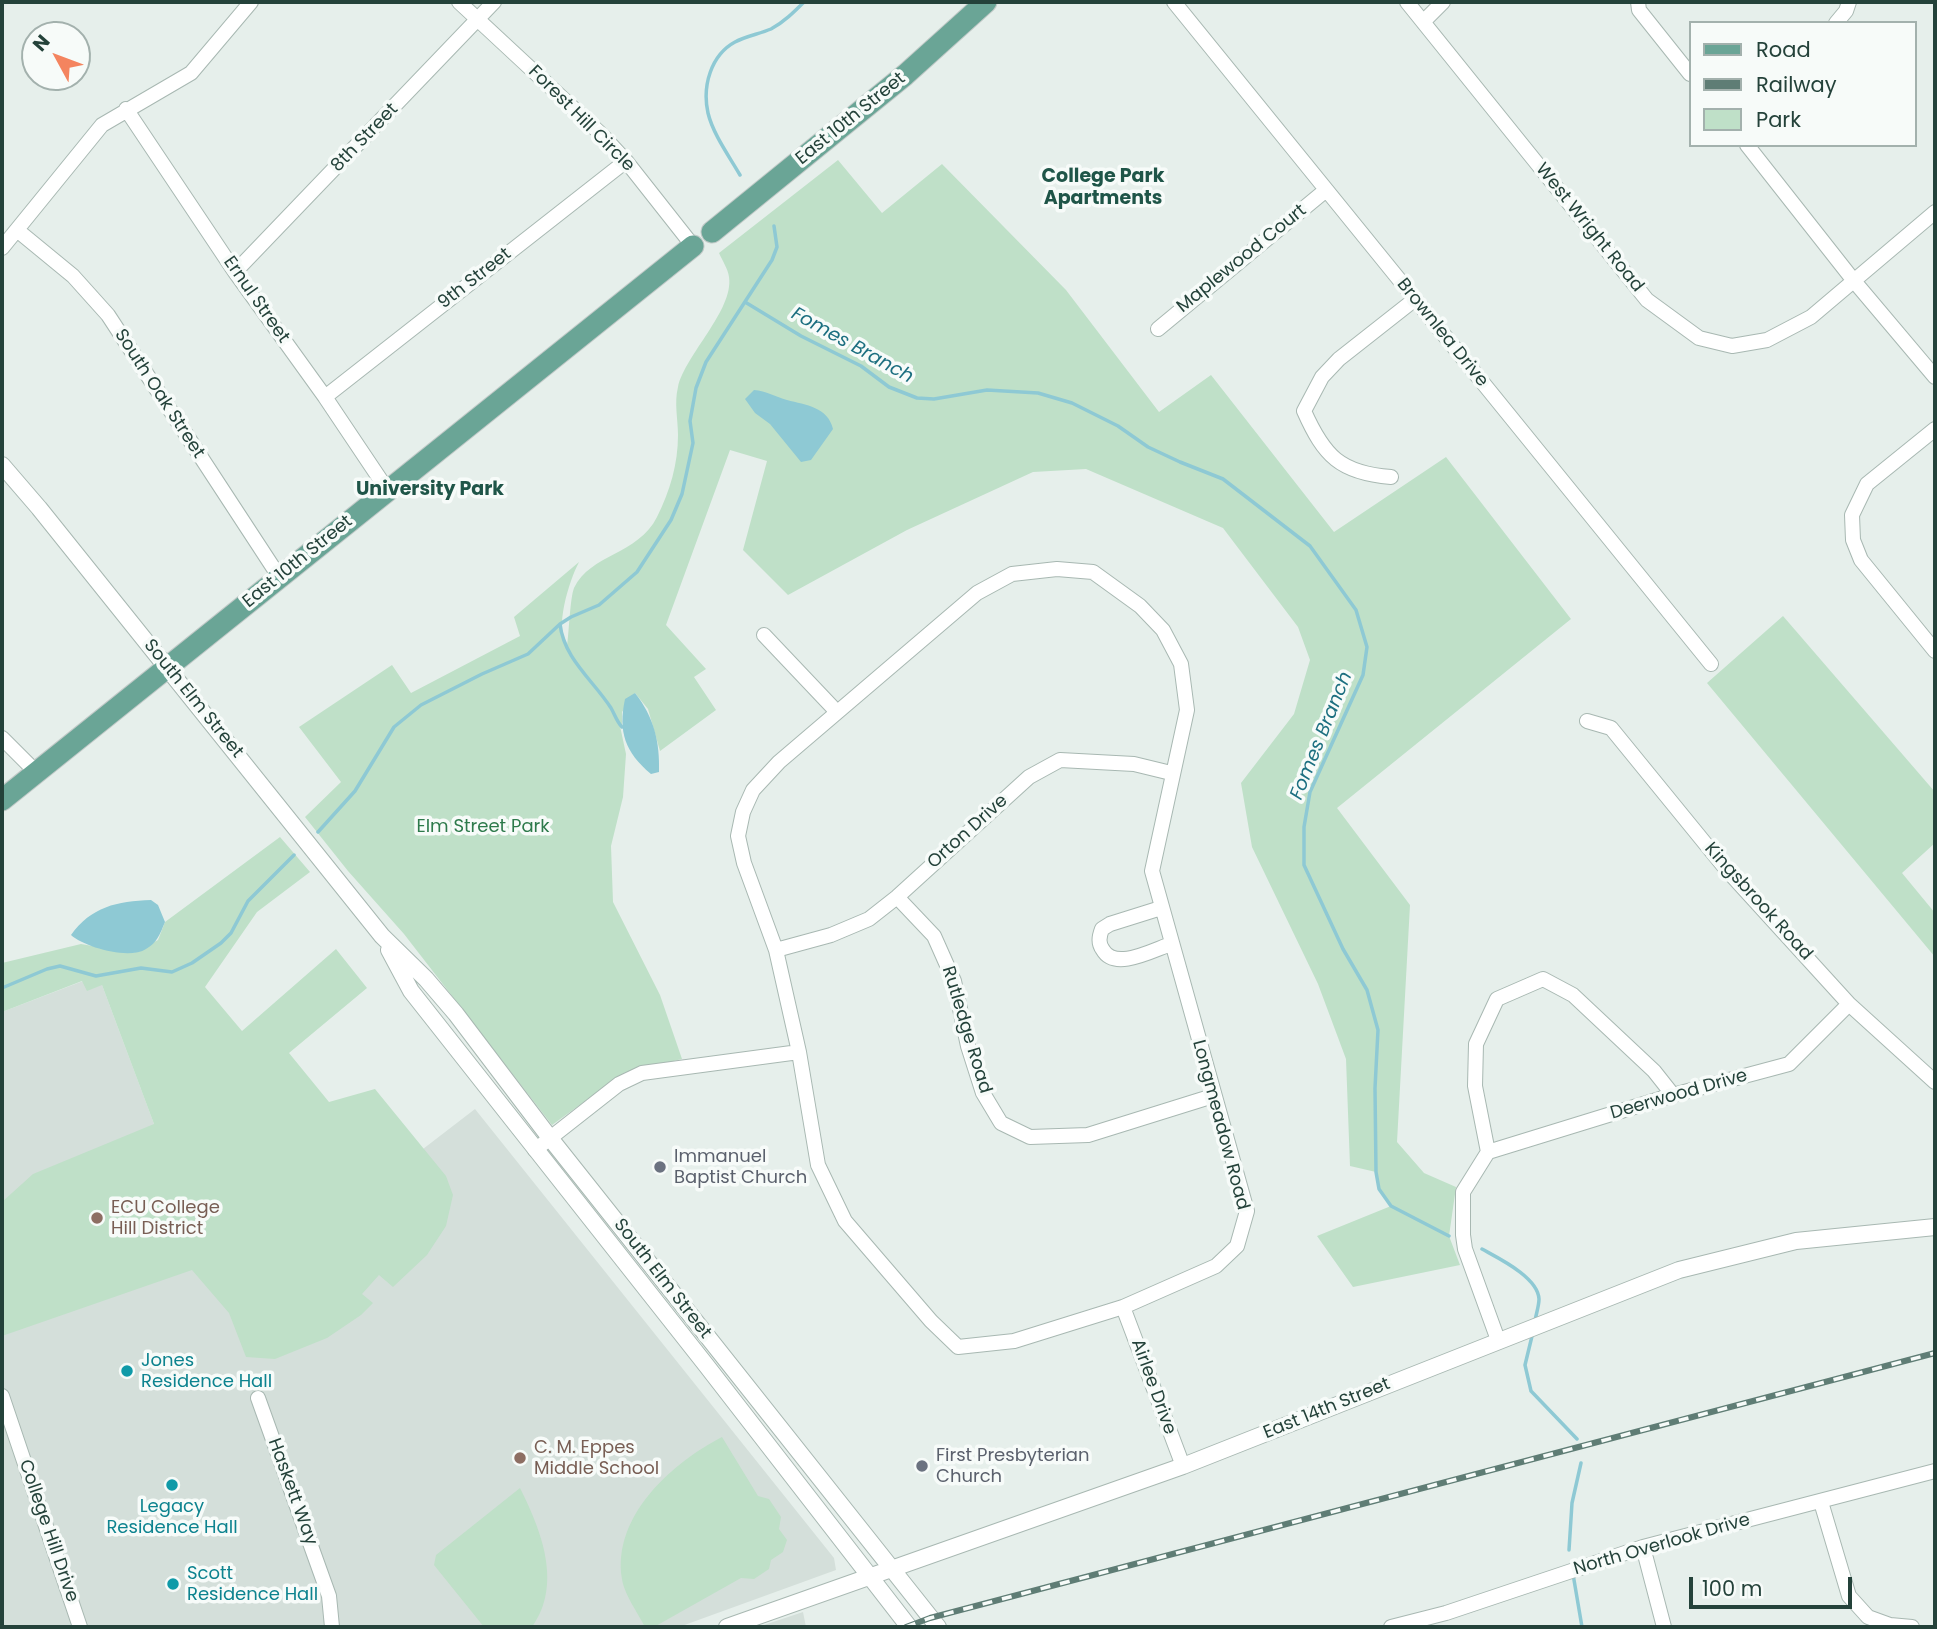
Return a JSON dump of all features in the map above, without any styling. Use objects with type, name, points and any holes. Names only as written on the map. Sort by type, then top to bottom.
[{"type":"main road","name":"East 10th Street","points":[[712,232],[905,75],[986,2]]},
{"type":"main road","name":"East 10th Street","points":[[2,800],[693,246]]},
{"type":"street","points":[[7,238],[102,125],[191,73],[251,2]]},
{"type":"street","name":"Forest Hill Circle","points":[[459,2],[601,134],[626,161],[693,246]]},
{"type":"street","name":"8th Street","points":[[235,272],[494,2]]},
{"type":"street","name":"Brownlea Drive","points":[[1174,2],[1711,664]]},
{"type":"street","name":"West Wright Road","points":[[1407,2],[1647,300],[1699,338],[1732,346],[1767,340],[1811,317],[1935,212]]},
{"type":"street","points":[[1423,22],[1443,2]]},
{"type":"street","points":[[1638,2],[1639,10],[1688,71]]},
{"type":"street","points":[[1838,21],[1849,2]]},
{"type":"street","name":"Ernul Street","points":[[127,109],[235,272],[325,397],[388,491]]},
{"type":"street","points":[[1749,147],[1854,281],[1935,377]]},
{"type":"street","name":"9th Street","points":[[325,397],[626,161]]},
{"type":"street","name":"Maplewood Court","points":[[1158,328],[1326,190]]},
{"type":"street","name":"South Oak Street","points":[[7,238],[73,276],[108,315],[279,578]]},
{"type":"street","points":[[1391,477],[1364,475],[1336,461],[1315,437],[1304,411],[1322,377],[1339,359],[1415,300]]},
{"type":"street","points":[[1935,429],[1867,484],[1852,515],[1853,540],[1861,560],[1935,651]]},
{"type":"street","name":"South Elm Street","points":[[2,465],[382,936],[426,979],[456,1014],[550,1138],[938,1627]]},
{"type":"street","name":"Longmeadow Road","points":[[1057,569],[1093,572],[1140,606],[1163,630],[1181,664],[1186,710],[1171,773],[1152,871],[1247,1211],[1237,1246],[1216,1266],[1123,1307],[1014,1341],[958,1347],[931,1321],[845,1221],[818,1165],[799,1052],[776,950],[744,863],[738,836],[743,812],[753,790],[779,762],[977,593],[1012,574],[1057,569]]},
{"type":"street","points":[[764,635],[837,712]]},
{"type":"street","name":"Kingsbrook Road","points":[[1587,721],[1611,728],[1726,869],[1849,1004],[1935,1082]]},
{"type":"street","points":[[2,738],[36,772]]},
{"type":"street","name":"Orton Drive","points":[[776,950],[831,935],[869,919],[897,897],[1029,777],[1060,760],[1135,764],[1171,773]]},
{"type":"street","name":"Rutledge Road","points":[[897,897],[934,936],[954,981],[968,1046],[983,1093],[1001,1123],[1030,1137],[1088,1135],[1213,1096]]},
{"type":"street","points":[[1161,908],[1110,924],[1102,929],[1099,944],[1105,954],[1121,960],[1171,944]]},
{"type":"street","name":"South Elm Street","points":[[382,936],[411,991],[909,1627]]},
{"type":"street","points":[[411,991],[426,979]]},
{"type":"street","points":[[1498,1340],[1465,1249],[1463,1235],[1463,1192],[1488,1152],[1475,1086],[1476,1044],[1497,999],[1543,979],[1573,995],[1654,1071],[1673,1096]]},
{"type":"street","name":"Deerwood Drive","points":[[1488,1152],[1788,1064],[1849,1004]]},
{"type":"street","points":[[438,1026],[456,1014]]},
{"type":"street","points":[[535,1150],[619,1084],[642,1073],[799,1052]]},
{"type":"street","points":[[598,1229],[615,1217]]},
{"type":"street","name":"East 14th Street","points":[[727,1627],[1183,1466],[1679,1270],[1796,1241],[1935,1227]]},
{"type":"street","name":"Airlee Drive","points":[[1123,1307],[1183,1466]]},
{"type":"street","points":[[706,1365],[720,1353]]},
{"type":"street","name":"College Hill Drive","points":[[2,1395],[80,1627]]},
{"type":"street","name":"Haskett Way","points":[[258,1398],[329,1596],[332,1627]]},
{"type":"street","points":[[787,1471],[804,1457]]},
{"type":"street","name":"North Overlook Drive","points":[[1400,1626],[1643,1547],[1935,1471]]},
{"type":"street","points":[[1821,1502],[1849,1596],[1868,1617],[1890,1625],[1912,1627]]},
{"type":"street","points":[[1643,1547],[1664,1627]]},
{"type":"shaded area","points":[[83,981],[102,985],[154,1124],[423,1149],[475,1109],[834,1558],[836,1570],[679,1627],[2,1627],[2,1012]]},
{"type":"shaded area","points":[[803,1612],[806,1627],[758,1627]]},
{"type":"green space","name":"Elm Street Park","points":[[838,160],[882,213],[942,164],[1066,290],[1159,412],[1211,375],[1334,532],[1446,457],[1571,619],[1337,808],[1410,905],[1397,1142],[1424,1173],[1456,1187],[1449,1236],[1460,1265],[1353,1287],[1317,1236],[1391,1206],[1379,1189],[1376,1172],[1350,1166],[1346,1059],[1318,984],[1252,847],[1241,783],[1294,714],[1310,660],[1298,627],[1223,528],[1086,469],[1033,472],[907,530],[788,595],[743,550],[767,461],[730,450],[666,625],[706,669],[694,677],[716,710],[660,751],[648,709],[635,693],[622,712],[622,727],[620,726],[626,754],[623,797],[611,846],[613,902],[660,995],[682,1059],[624,1073],[552,1125],[404,934],[305,817],[341,782],[299,727],[392,665],[411,693],[520,636],[514,617],[579,562],[567,592],[562,617],[563,638],[567,646],[574,588],[581,577],[649,530],[666,497],[677,456],[678,387],[682,374],[717,318],[729,290],[729,277],[719,253]]},
{"type":"green space","points":[[1783,616],[1935,792],[1935,843],[1902,873],[1935,913],[1935,957],[1707,683]]},
{"type":"green space","points":[[280,837],[310,872],[257,912],[205,987],[242,1031],[336,949],[367,988],[289,1053],[329,1102],[375,1089],[446,1176],[453,1195],[446,1226],[427,1255],[393,1287],[379,1275],[362,1294],[373,1303],[361,1315],[327,1338],[275,1359],[246,1357],[229,1313],[192,1270],[2,1336],[2,1202],[33,1174],[154,1124],[102,985],[87,991],[82,981],[2,1012],[2,963],[81,944],[133,953],[158,940],[165,922]]},
{"type":"green space","points":[[722,1437],[758,1496],[769,1499],[781,1517],[779,1529],[787,1540],[783,1552],[771,1560],[769,1569],[754,1579],[741,1578],[654,1627],[645,1627],[623,1585],[621,1556],[626,1534],[636,1513],[666,1477],[684,1461]]},
{"type":"green space","points":[[520,1488],[535,1521],[546,1557],[546,1593],[532,1627],[484,1627],[434,1565],[436,1555]]},
{"type":"water","points":[[754,390],[809,406],[826,416],[833,429],[811,460],[801,462],[770,424],[755,413],[745,399]]},
{"type":"water","points":[[635,693],[647,711],[658,750],[659,772],[651,774],[635,758],[623,731],[625,699]]},
{"type":"water","points":[[151,900],[158,905],[165,922],[156,941],[146,949],[129,953],[107,951],[86,944],[71,935],[87,918],[106,907]]},
{"type":"waterway","points":[[740,175],[710,121],[706,103],[710,72],[727,48],[739,40],[776,26],[804,2]]},
{"type":"waterway","points":[[318,832],[355,791],[394,727],[421,705],[528,654],[560,624],[599,605],[637,572],[671,520],[682,494],[693,443],[690,421],[696,388],[706,362],[772,260],[777,247],[774,226]]},
{"type":"waterway","name":"Fomes Branch","points":[[745,302],[801,336],[861,366],[889,387],[917,398],[934,399],[987,390],[1038,393],[1072,403],[1118,426],[1148,447],[1223,479],[1310,546],[1356,610],[1367,647],[1363,675],[1310,792],[1304,827],[1304,865],[1343,949],[1367,990],[1378,1030],[1375,1088],[1376,1172],[1379,1189],[1391,1206],[1449,1236]]},
{"type":"waterway","points":[[560,624],[573,659],[604,698],[622,727]]},
{"type":"waterway","points":[[2,988],[60,966],[96,976],[141,968],[172,972],[192,963],[231,933],[248,901],[294,855]]},
{"type":"waterway","name":"Fomes Branch","points":[[1482,1249],[1516,1269],[1532,1283],[1539,1299],[1535,1321]]},
{"type":"waterway","name":"Fomes Branch","points":[[1533,1332],[1525,1365],[1531,1391],[1577,1439]]},
{"type":"waterway","name":"Fomes Branch","points":[[1569,1550],[1572,1503],[1581,1463]]},
{"type":"waterway","name":"Fomes Branch","points":[[1573,1574],[1582,1627]]},
{"type":"railway","points":[[906,1627],[930,1618],[1935,1353]]},
{"type":"place","name":"Immanuel Baptist Church","points":[[660,1167]]},
{"type":"place","name":"ECU College Hill District","points":[[97,1218]]},
{"type":"place","name":"Jones Residence Hall","points":[[127,1371]]},
{"type":"place","name":"C. M. Eppes Middle School","points":[[520,1458]]},
{"type":"place","name":"First Presbyterian Church","points":[[922,1466]]},
{"type":"place","name":"Legacy Residence Hall","points":[[172,1485]]},
{"type":"place","name":"Scott Residence Hall","points":[[173,1584]]},
{"type":"district","name":"College Park Apartments","points":[[1103,188]]},
{"type":"district","name":"University Park","points":[[430,490]]}]
